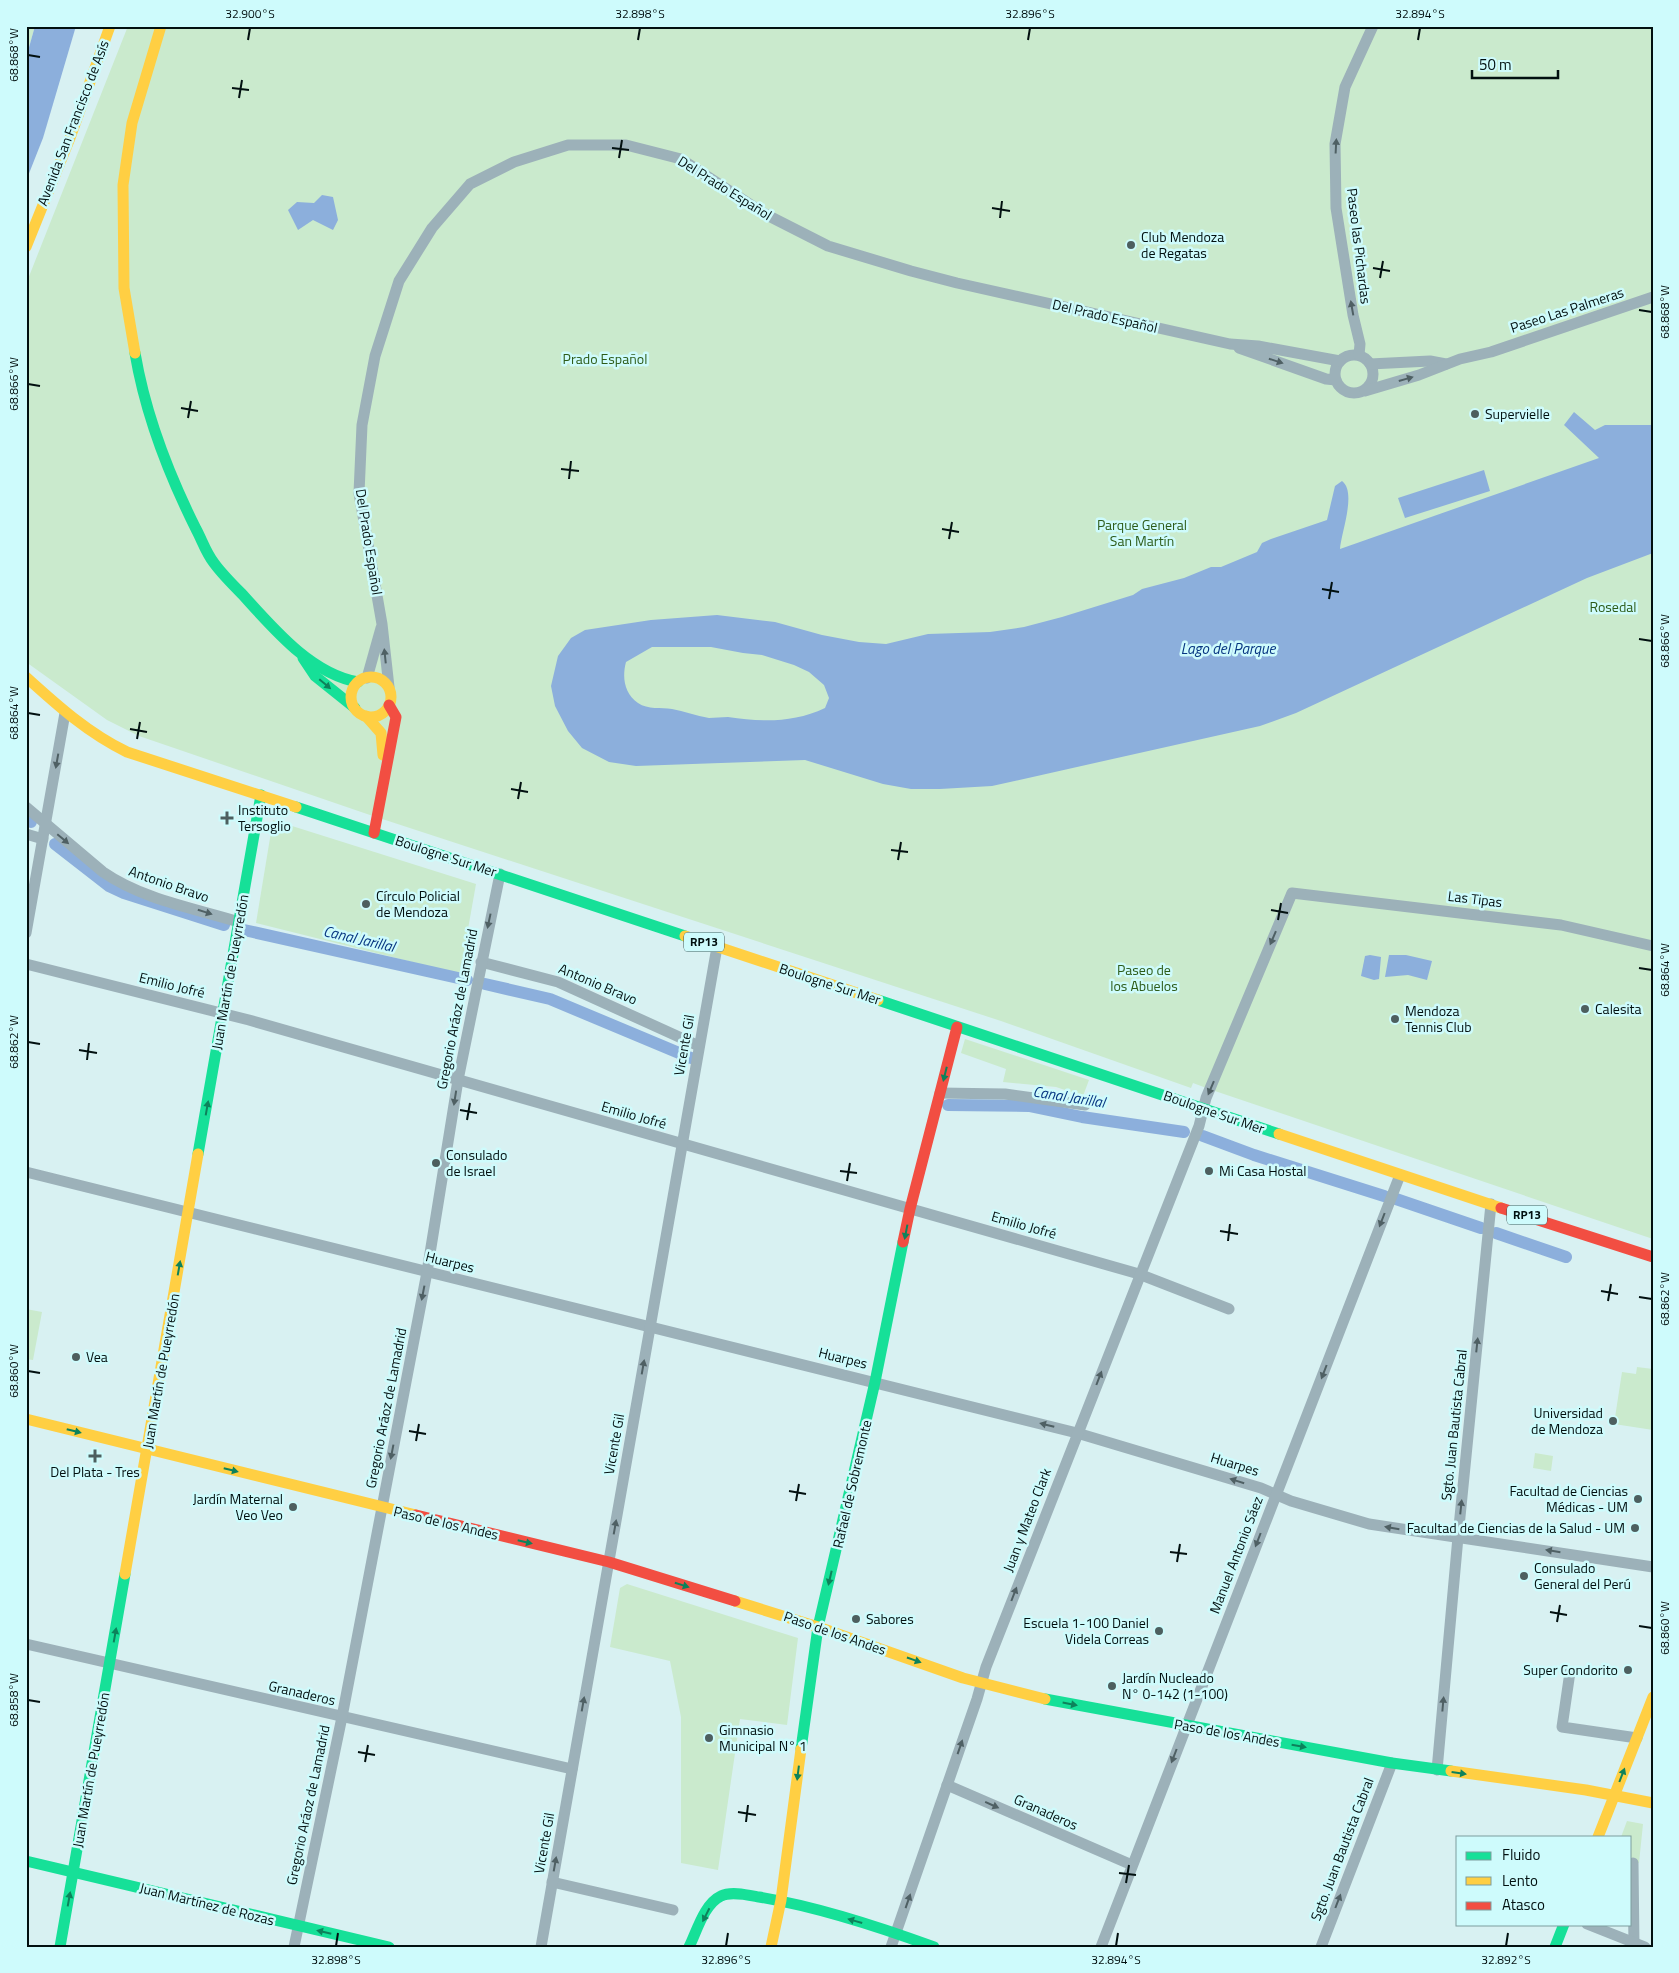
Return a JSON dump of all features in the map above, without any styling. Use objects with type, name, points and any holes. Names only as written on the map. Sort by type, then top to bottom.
[{"type":"street","name":"Avenida San Francisco de Asís","points":[[26,247],[70,138],[110,26]]},
{"type":"street","points":[[161,26],[132,123],[123,185],[124,288],[138,370],[162,451],[186,509],[213,562],[273,629],[301,654],[341,679],[362,680],[377,678],[384,681],[391,694],[389,705],[382,713],[366,716]]},
{"type":"street","name":"Paseo las Pichardas","points":[[1359,356],[1360,344],[1353,315],[1336,208],[1335,144],[1345,87],[1373,26]]},
{"type":"street","name":"Del Prado Español","points":[[389,688],[382,624],[359,493],[362,426],[375,356],[399,281],[432,228],[470,184],[514,162],[568,145],[626,145],[681,158],[763,213],[828,246],[956,283],[1230,344],[1326,379],[1336,380]]},
{"type":"street","name":"Paseo Las Palmeras","points":[[1446,364],[1491,352],[1653,297]]},
{"type":"street","name":"Del Prado Español","points":[[1230,344],[1258,346],[1340,361]]},
{"type":"street","points":[[1365,391],[1372,381],[1373,369],[1370,364],[1359,356],[1346,357],[1340,361],[1335,370],[1336,380],[1338,385],[1353,394],[1365,391],[1420,375],[1446,364]]},
{"type":"street","points":[[1370,364],[1430,361],[1446,364]]},
{"type":"street","name":"Del Prado Español","points":[[362,680],[382,624]]},
{"type":"street","points":[[301,654],[315,676],[378,727],[384,738],[382,754],[385,770]]},
{"type":"street","name":"Boulogne Sur Mer","points":[[26,677],[65,713],[87,730],[111,745],[127,752],[374,832],[1400,1175],[1653,1257]]},
{"type":"street","points":[[355,708],[352,695],[353,688],[362,680]]},
{"type":"street","points":[[374,832],[396,717],[389,705]]},
{"type":"street","points":[[26,933],[65,713]]},
{"type":"street","name":"Juan Martín de Pueyrredón","points":[[60,1947],[224,1014],[260,795]]},
{"type":"street","name":"Antonio Bravo","points":[[26,806],[114,880],[147,894],[239,922]]},
{"type":"street","points":[[26,834],[43,839]]},
{"type":"street","name":"Gregorio Aráoz de Lamadrid","points":[[294,1947],[342,1717],[427,1272],[458,1080],[500,874]]},
{"type":"street","name":"Las Tipas","points":[[1292,893],[1560,925],[1653,946]]},
{"type":"street","name":"Juan y Mateo Clark","points":[[891,1947],[948,1785],[986,1667],[1205,1109],[1206,1098],[1292,893]]},
{"type":"street","name":"Vicente Gil","points":[[541,1947],[717,947]]},
{"type":"street","name":"Antonio Bravo","points":[[481,962],[558,982],[699,1046]]},
{"type":"street","name":"Emilio Jofré","points":[[26,964],[224,1014],[1139,1274],[1229,1310]]},
{"type":"street","name":"Rafael de Sobremonte","points":[[770,1947],[781,1900],[818,1627],[876,1382],[910,1209],[957,1027]]},
{"type":"street","points":[[940,1092],[1005,1094],[1085,1105]]},
{"type":"street","name":"Huarpes","points":[[26,1172],[1077,1433],[1261,1488],[1300,1504],[1369,1524],[1653,1567]]},
{"type":"street","name":"Manuel Antonio Sáez","points":[[1101,1947],[1400,1175]]},
{"type":"street","name":"Sgto. Juan Bautista Cabral","points":[[1437,1770],[1491,1204]]},
{"type":"street","name":"Paso de los Andes","points":[[26,1419],[382,1508],[609,1562],[818,1627],[981,1683],[1045,1700],[1392,1763],[1653,1803]]},
{"type":"street","name":"Granaderos","points":[[26,1644],[572,1769]]},
{"type":"street","points":[[1570,1672],[1562,1727],[1637,1738]]},
{"type":"street","points":[[1598,1836],[1653,1697]]},
{"type":"street","name":"Sgto. Juan Bautista Cabral","points":[[1321,1947],[1392,1763]]},
{"type":"street","name":"Granaderos","points":[[948,1785],[1132,1866]]},
{"type":"street","name":"Juan Martínez de Rozas","points":[[26,1861],[389,1947]]},
{"type":"street","points":[[1633,1862],[1634,1944]]},
{"type":"street","points":[[552,1882],[672,1910]]},
{"type":"street","points":[[689,1947],[713,1901],[722,1895],[730,1894],[781,1900],[895,1933],[934,1947]]},
{"type":"street","points":[[1555,1947],[1563,1926]]},
{"type":"street","points":[[1592,1926],[1645,1947]]},
{"type":"green space","points":[[26,26],[35,26],[26,58]]},
{"type":"green space","name":"Parque General San Martín","points":[[128,26],[1653,26],[1653,1239],[1193,1083],[1191,1088],[1001,1021],[367,814],[139,736],[107,720],[26,662],[26,284]]},
{"type":"green space","name":"Círculo Policial de Mendoza","points":[[273,820],[476,884],[460,974],[256,923]]},
{"type":"green space","points":[[965,1039],[1089,1080],[1083,1096],[1056,1087],[1003,1082],[1006,1069],[961,1053]]},
{"type":"green space","points":[[26,1309],[42,1312],[33,1360],[26,1359]]},
{"type":"green space","points":[[1637,1367],[1653,1369],[1653,1430],[1614,1424],[1622,1372],[1636,1374]]},
{"type":"green space","points":[[1535,1453],[1553,1456],[1551,1471],[1533,1468]]},
{"type":"green space","name":"Gimnasio Municipal N° 1","points":[[627,1584],[798,1638],[787,1725],[740,1719],[718,1870],[681,1863],[681,1717],[670,1661],[610,1647],[620,1588]]},
{"type":"green space","points":[[1627,1821],[1643,1824],[1639,1863],[1632,1861],[1632,1836],[1621,1836]]},
{"type":"water","points":[[35,26],[76,26],[43,138],[26,181],[26,58]]},
{"type":"water","points":[[322,195],[333,197],[338,220],[333,230],[313,220],[298,230],[288,210],[297,202],[314,203]]},
{"type":"water","name":"Lago del Parque","points":[[1574,412],[1595,430],[1605,425],[1653,425],[1653,553],[1587,578],[1296,713],[1260,726],[992,786],[911,789],[883,784],[805,760],[636,766],[609,762],[582,748],[568,731],[555,706],[551,686],[558,656],[571,638],[585,630],[651,620],[717,615],[775,622],[822,635],[859,642],[886,644],[928,634],[990,632],[1024,627],[1133,595],[1142,589],[1184,578],[1211,567],[1221,567],[1257,552],[1262,543],[1271,539],[1327,520],[1335,486],[1342,481],[1346,486],[1348,503],[1340,549],[1599,458],[1564,425]],"holes":[[[652,647],[711,647],[762,655],[809,672],[824,685],[829,698],[825,708],[789,719],[709,718],[672,709],[646,707],[633,699],[627,690],[624,679],[626,662]]]},
{"type":"water","points":[[1484,470],[1490,491],[1405,518],[1398,498]]},
{"type":"water","points":[[1389,955],[1406,955],[1432,961],[1427,980],[1408,975],[1385,977]]},
{"type":"water","points":[[1365,956],[1381,957],[1379,979],[1374,980],[1361,976]]},
{"type":"waterway","name":"Canal Jarillal","points":[[26,817],[31,822]]},
{"type":"waterway","name":"Canal Jarillal","points":[[55,844],[109,886],[124,893],[224,925]]},
{"type":"waterway","name":"Canal Jarillal","points":[[244,930],[467,980]]},
{"type":"waterway","name":"Canal Jarillal","points":[[485,984],[550,999],[691,1058]]},
{"type":"waterway","name":"Canal Jarillal","points":[[948,1105],[1029,1106],[1082,1117],[1184,1132]]},
{"type":"waterway","name":"Canal Jarillal","points":[[1203,1136],[1254,1155],[1384,1196]]},
{"type":"waterway","name":"Canal Jarillal","points":[[1396,1199],[1481,1228]]},
{"type":"waterway","name":"Canal Jarillal","points":[[1496,1233],[1566,1257]]},
{"type":"traffic: fast","points":[[135,353],[145,398],[167,465],[211,559],[227,579],[294,648],[324,670],[358,682]]},
{"type":"traffic: fast","points":[[303,658],[315,676],[355,708]]},
{"type":"traffic: fast","points":[[198,1154],[261,795]]},
{"type":"traffic: fast","points":[[296,807],[685,936]]},
{"type":"traffic: fast","points":[[878,1000],[1279,1134]]},
{"type":"traffic: fast","points":[[801,1749],[818,1627],[875,1382],[903,1242]]},
{"type":"traffic: fast","points":[[60,1947],[125,1574]]},
{"type":"traffic: fast","points":[[1045,1699],[1392,1763],[1451,1771]]},
{"type":"traffic: fast","points":[[26,1861],[389,1947]]},
{"type":"traffic: fast","points":[[689,1947],[710,1905],[721,1896],[735,1894],[781,1901],[826,1912],[934,1947]]},
{"type":"traffic: fast","points":[[1555,1947],[1563,1926]]},
{"type":"traffic: slow","points":[[26,247],[70,138],[110,26]]},
{"type":"traffic: slow","points":[[135,353],[124,288],[123,185],[132,123],[161,26]]},
{"type":"traffic: slow","points":[[26,677],[86,728],[127,752],[296,807]]},
{"type":"traffic: slow","points":[[371,677],[385,683],[391,697],[385,711],[371,717],[357,711],[351,697],[357,683],[371,677]]},
{"type":"traffic: slow","points":[[366,716],[381,733],[383,755]]},
{"type":"traffic: slow","points":[[685,936],[878,1000]]},
{"type":"traffic: slow","points":[[1279,1134],[1501,1208]]},
{"type":"traffic: slow","points":[[125,1574],[198,1154]]},
{"type":"traffic: slow","points":[[26,1419],[416,1515]]},
{"type":"traffic: slow","points":[[735,1601],[818,1627],[963,1678],[1045,1699]]},
{"type":"traffic: slow","points":[[1598,1836],[1653,1697]]},
{"type":"traffic: slow","points":[[771,1947],[781,1900],[801,1749]]},
{"type":"traffic: slow","points":[[1451,1771],[1586,1790],[1653,1803]]},
{"type":"traffic: jam","points":[[374,833],[396,717],[389,705]]},
{"type":"traffic: jam","points":[[903,1242],[957,1027]]},
{"type":"traffic: jam","points":[[1501,1208],[1653,1257]]},
{"type":"traffic: jam","points":[[416,1515],[609,1562],[735,1601]]},
{"type":"place","name":"Club Mendoza de Regatas","points":[[1131,245]]},
{"type":"place","name":"Supervielle","points":[[1475,414]]},
{"type":"place","name":"Instituto Tersoglio","points":[[227,818]]},
{"type":"place","name":"Círculo Policial de Mendoza","points":[[366,904]]},
{"type":"place","name":"Calesita","points":[[1585,1009]]},
{"type":"place","name":"Mendoza Tennis Club","points":[[1395,1019]]},
{"type":"place","name":"Consulado de Israel","points":[[436,1163]]},
{"type":"place","name":"Mi Casa Hostal","points":[[1209,1171]]},
{"type":"place","name":"Vea","points":[[76,1357]]},
{"type":"place","name":"Universidad de Mendoza","points":[[1613,1421]]},
{"type":"place","name":"Del Plata - Tres","points":[[95,1456]]},
{"type":"place","name":"Facultad de Ciencias Médicas - UM","points":[[1638,1499]]},
{"type":"place","name":"Jardín Maternal Veo Veo","points":[[293,1507]]},
{"type":"place","name":"Facultad de Ciencias de la Salud - UM","points":[[1635,1528]]},
{"type":"place","name":"Consulado General del Perú","points":[[1524,1576]]},
{"type":"place","name":"Sabores","points":[[856,1619]]},
{"type":"place","name":"Escuela 1-100 Daniel Videla Correas","points":[[1159,1631]]},
{"type":"place","name":"Super Condorito","points":[[1628,1670]]},
{"type":"place","name":"Jardín Nucleado N° 0-142 (1-100)","points":[[1112,1686]]},
{"type":"place","name":"Gimnasio Municipal N° 1","points":[[709,1738]]},
{"type":"park label","name":"Prado Español","points":[[605,359]]},
{"type":"park label","name":"Rosedal","points":[[1613,607]]},
{"type":"park label","name":"Paseo de los Abuelos","points":[[1144,978]]}]
